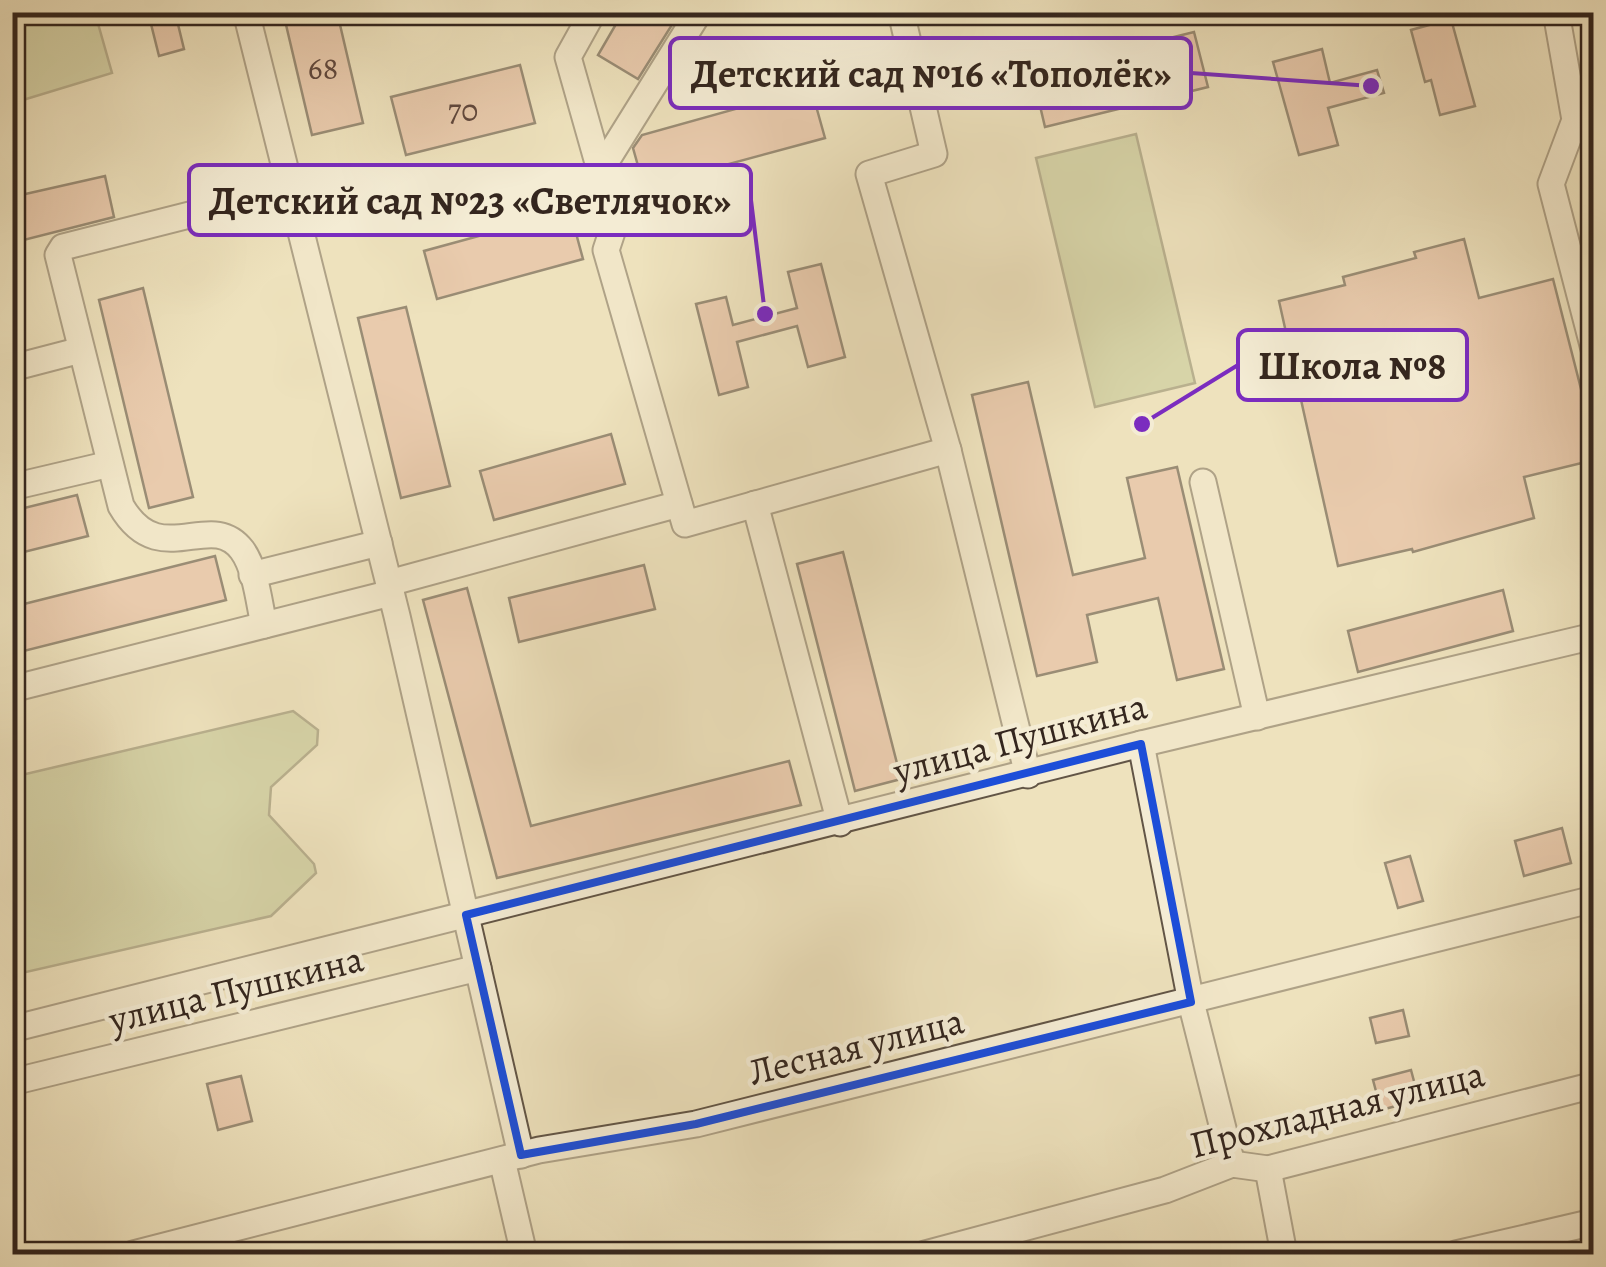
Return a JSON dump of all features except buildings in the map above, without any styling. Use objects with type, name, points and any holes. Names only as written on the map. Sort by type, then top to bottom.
[{"type":"street","points":[[246,12],[390,588],[478,968],[512,1158],[524,1254]]},
{"type":"street","points":[[593,12],[568,57],[615,223],[606,250],[685,524],[948,450]]},
{"type":"street","points":[[600,171],[699,12]]},
{"type":"street","points":[[901,12],[934,154],[870,174],[948,450],[1028,775]]},
{"type":"street","points":[[1556,12],[1575,120],[1551,184],[1594,349]]},
{"type":"street","points":[[264,625],[244,552],[225,537],[201,534],[162,540],[134,524],[120,506],[58,255],[63,247],[288,190]]},
{"type":"street","points":[[12,368],[82,350]]},
{"type":"street","points":[[12,487],[110,464]]},
{"type":"street","points":[[1203,482],[1257,717]]},
{"type":"street","points":[[12,689],[264,625],[680,504]]},
{"type":"street","points":[[756,504],[840,823]]},
{"type":"street","points":[[252,575],[378,543]]},
{"type":"street","name":"улица Пушкина","points":[[12,1029],[1142,744],[1594,636]]},
{"type":"street","points":[[1142,744],[1191,1002],[1232,1164]]},
{"type":"street","name":"Лесная улица","points":[[133,1254],[512,1158],[696,1124],[1594,900]]},
{"type":"street","name":"улица Пушкина","points":[[12,1082],[478,968]]},
{"type":"street","name":"Прохладная улица","points":[[924,1254],[1165,1190],[1232,1164],[1268,1170],[1594,1084]]},
{"type":"street","points":[[1268,1170],[1284,1254]]},
{"type":"street","points":[[1456,1254],[1594,1222]]},
{"type":"highlighted area","points":[[1141,744],[1191,1002],[696,1124],[521,1155],[466,915]]},
{"type":"green space","points":[[13,12],[95,13],[112,73],[13,103]]},
{"type":"green space","points":[[1136,134],[1195,383],[1095,407],[1036,158]]},
{"type":"green space","points":[[293,711],[318,730],[317,745],[271,787],[269,815],[314,864],[316,873],[271,916],[13,975],[13,777]]},
{"type":"place","name":"Детский сад №16 «Тополёк»","points":[[1371,86]]},
{"type":"place","name":"Детский сад №23 «Светлячок»","points":[[765,314]]},
{"type":"place","name":"Школа №8","points":[[1142,424]]}]
